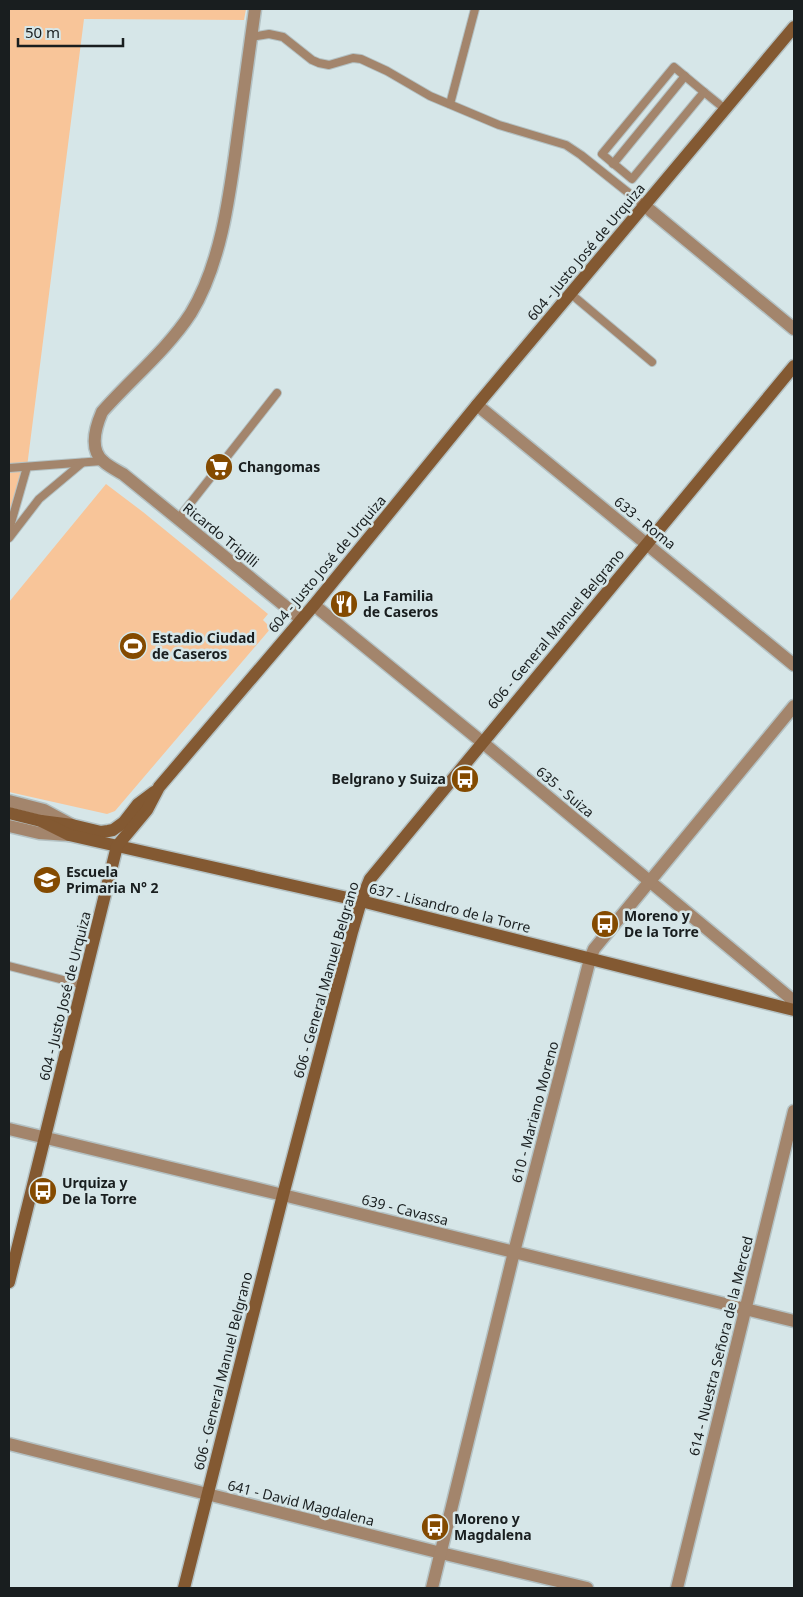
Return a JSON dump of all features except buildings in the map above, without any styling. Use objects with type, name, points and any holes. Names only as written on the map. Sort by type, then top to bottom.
[{"type":"street","points":[[102,461],[95,446],[98,422],[102,412],[177,333],[204,288],[215,256],[232,182],[255,9]]},
{"type":"street","name":"604 - Justo José de Urquiza","points":[[9,1282],[118,846],[147,810],[159,787],[314,605],[477,404],[794,27]]},
{"type":"street","points":[[644,206],[794,329]]},
{"type":"street","name":"606 - General Manuel Belgrano","points":[[184,1588],[283,1195],[361,901],[370,879],[794,366]]},
{"type":"street","name":"633 - Roma","points":[[477,404],[794,664]]},
{"type":"street","name":"Ricardo Trigilli","points":[[102,461],[123,474],[301,619]]},
{"type":"street","name":"635 - Suiza","points":[[314,605],[789,997],[794,1004]]},
{"type":"street","name":"610 - Mariano Moreno","points":[[432,1588],[514,1252],[590,959],[594,950],[794,706]]},
{"type":"street","points":[[9,813],[70,830],[101,832],[113,830],[124,822],[138,804],[159,787]]},
{"type":"street","name":"637 - Lisandro de la Torre","points":[[9,801],[44,810],[70,830],[118,846],[361,901],[794,1010]]},
{"type":"street","name":"637 - Lisandro de la Torre","points":[[9,826],[39,833],[70,830]]},
{"type":"street","name":"614 - Nuestra Señora de la Merced","points":[[677,1588],[794,1111]]},
{"type":"street","name":"639 - Cavassa","points":[[9,1129],[794,1321]]},
{"type":"street","name":"641 - David Magdalena","points":[[9,1444],[587,1588]]},
{"type":"lane","points":[[450,104],[475,9]]},
{"type":"lane","points":[[251,36],[269,34],[283,37],[312,60],[319,63],[329,64],[353,58],[361,59],[387,71],[430,96],[499,125],[566,145],[608,175],[644,206]]},
{"type":"lane","points":[[704,92],[632,179],[602,154],[674,67],[685,76],[704,92],[724,109]]},
{"type":"lane","points":[[608,175],[685,76]]},
{"type":"lane","points":[[571,294],[652,362]]},
{"type":"lane","points":[[178,519],[277,393]]},
{"type":"lane","points":[[9,468],[102,461]]},
{"type":"lane","points":[[9,538],[39,499],[82,462]]},
{"type":"lane","points":[[9,530],[27,467]]},
{"type":"lane","points":[[9,966],[83,985]]},
{"type":"shaded area","points":[[9,9],[246,9],[244,20],[84,19],[27,467],[9,511]]},
{"type":"shaded area","name":"Estadio Ciudad de Caseros","points":[[106,484],[268,614],[263,620],[271,628],[115,811],[107,814],[9,792],[9,602]]},
{"type":"place","name":"Changomas","points":[[219,467]]},
{"type":"place","name":"La Familia de Caseros","points":[[344,604]]},
{"type":"place","name":"Estadio Ciudad de Caseros","points":[[133,646]]},
{"type":"place","name":"Belgrano y Suiza","points":[[465,779]]},
{"type":"place","name":"Escuela Primaria N° 2","points":[[47,880]]},
{"type":"place","name":"Moreno y De la Torre","points":[[605,924]]},
{"type":"place","name":"Urquiza y De la Torre","points":[[43,1191]]},
{"type":"place","name":"Moreno y Magdalena","points":[[435,1527]]}]
